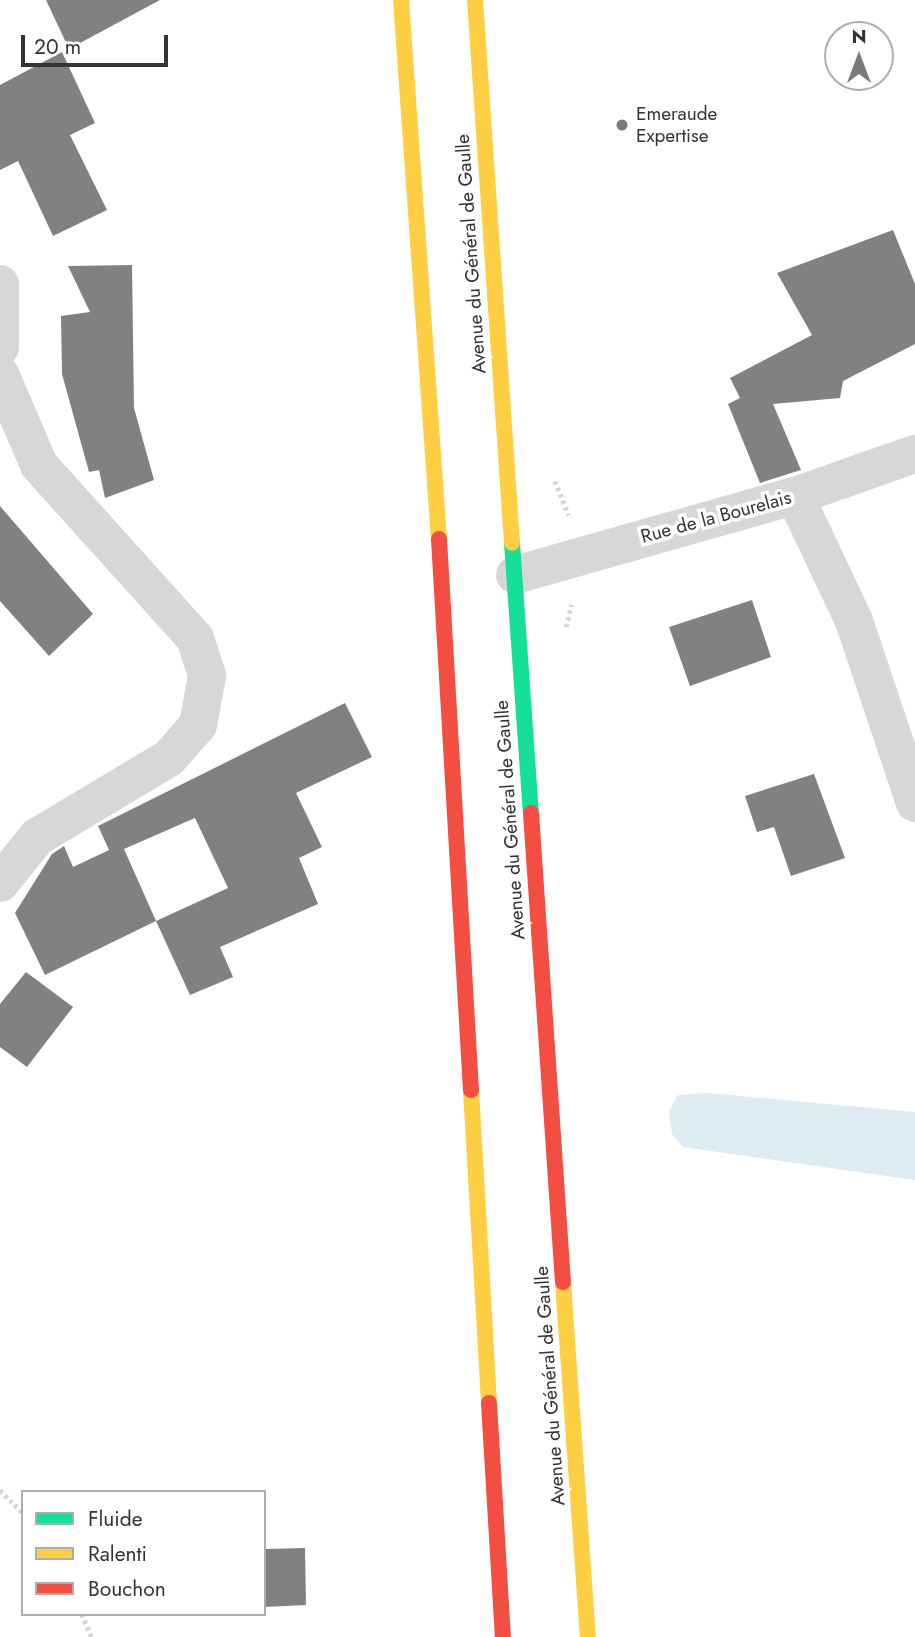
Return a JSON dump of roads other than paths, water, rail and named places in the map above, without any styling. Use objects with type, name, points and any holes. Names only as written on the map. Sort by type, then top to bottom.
[{"type":"main road","points":[[401,0],[443,596],[503,1637]]},
{"type":"main road","name":"Avenue du Général de Gaulle","points":[[475,0],[588,1637]]},
{"type":"street","points":[[0,285],[0,347]]},
{"type":"street","points":[[0,374],[39,465],[195,638],[207,676],[198,725],[169,758],[37,837],[0,883]]},
{"type":"street","name":"Rue de la Bourelais","points":[[514,575],[794,496],[915,454]]},
{"type":"street","points":[[794,496],[854,621],[915,803]]},
{"type":"place","name":"Emeraude Expertise","points":[[622,125]]}]
